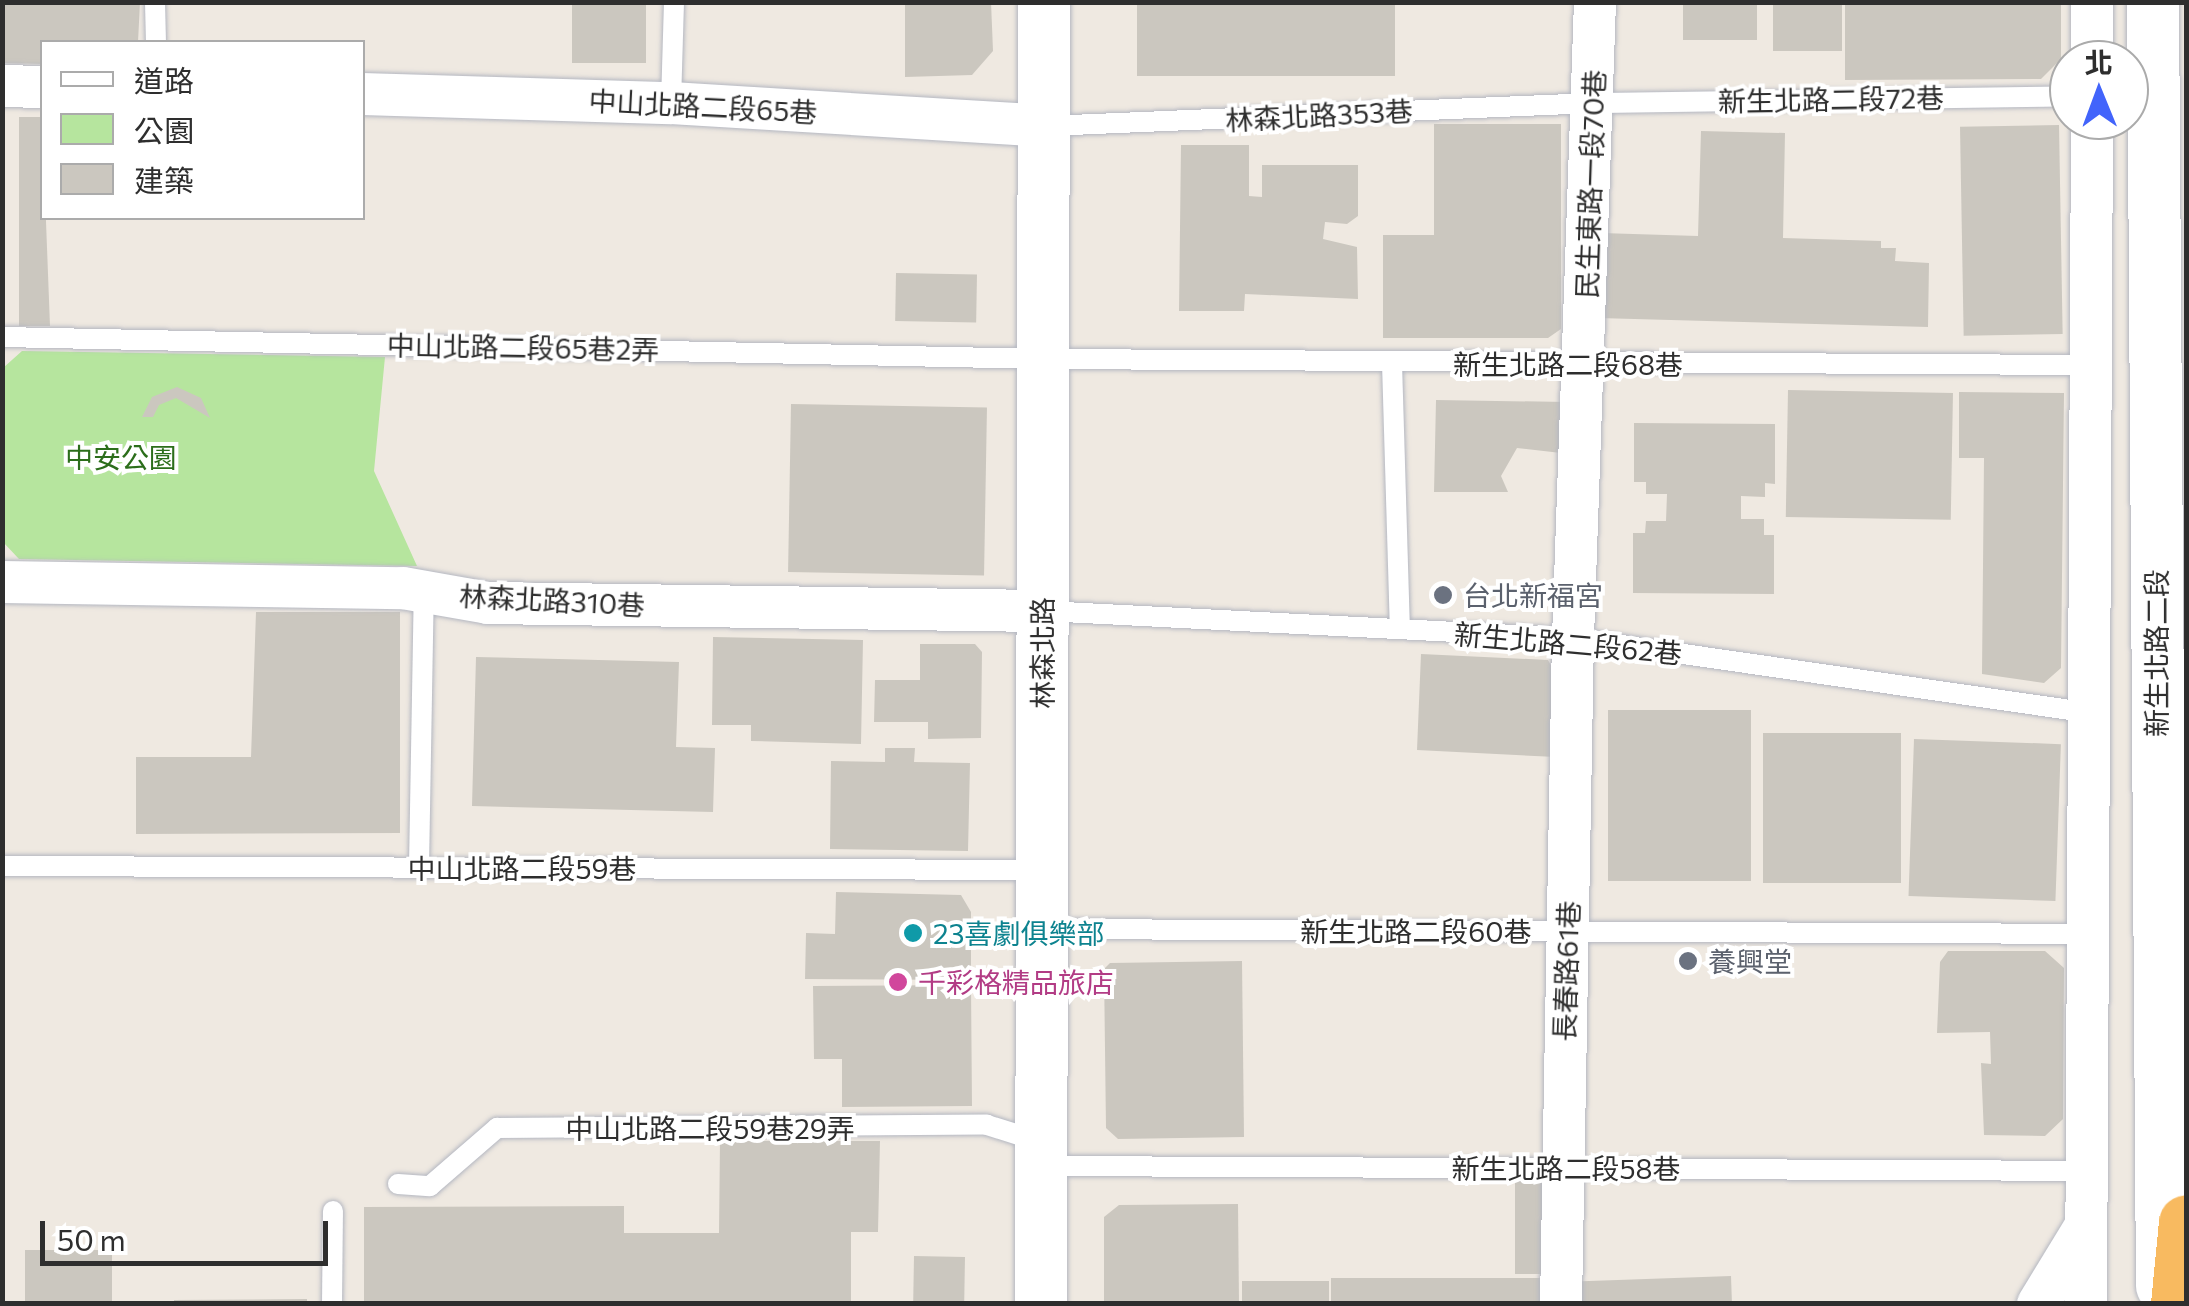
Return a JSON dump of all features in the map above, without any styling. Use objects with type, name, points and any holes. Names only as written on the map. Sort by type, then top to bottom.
[{"type":"highway","points":[[2178,1304],[2186,1222]]},
{"type":"street","name":"林森北路","points":[[1040,1304],[1044,2]]},
{"type":"street","name":"民生東路一段70巷","points":[[1572,638],[1594,2]]},
{"type":"street","points":[[2092,2],[2092,40]]},
{"type":"street","name":"新生北路二段","points":[[2153,2],[2172,748],[2162,1304]]},
{"type":"street","points":[[2,86],[40,87]]},
{"type":"street","name":"中山北路二段65巷","points":[[365,94],[671,103],[1044,126]]},
{"type":"street","points":[[2086,1304],[2091,1192],[2092,140]]},
{"type":"street","name":"林森北路310巷","points":[[2,582],[424,592],[488,603],[1042,611]]},
{"type":"street","name":"長春路61巷","points":[[1561,1304],[1559,1168],[1568,932],[1572,638]]},
{"type":"street","points":[[2038,1304],[2073,1256],[2091,1192]]},
{"type":"lane","points":[[155,2],[156,40]]},
{"type":"lane","points":[[671,103],[674,2]]},
{"type":"lane","name":"新生北路二段72巷","points":[[1593,103],[2049,96]]},
{"type":"lane","name":"林森北路353巷","points":[[1044,126],[1593,103]]},
{"type":"lane","name":"中山北路二段65巷2弄","points":[[2,337],[1043,359]]},
{"type":"lane","name":"新生北路二段68巷","points":[[1043,359],[1392,364],[2092,365]]},
{"type":"lane","points":[[1392,364],[1400,629]]},
{"type":"lane","points":[[418,868],[424,592]]},
{"type":"lane","name":"新生北路二段62巷","points":[[1042,611],[1572,638],[2091,713]]},
{"type":"lane","name":"中山北路二段59巷","points":[[2,866],[1042,870]]},
{"type":"lane","name":"新生北路二段60巷","points":[[1042,929],[2091,934]]},
{"type":"lane","name":"中山北路二段59巷29弄","points":[[398,1184],[430,1186],[496,1128],[986,1126],[1041,1154]]},
{"type":"lane","name":"新生北路二段58巷","points":[[1041,1154],[1559,1168],[2091,1192]]},
{"type":"lane","points":[[332,1304],[333,1211]]},
{"type":"green space","name":"中安公園","points":[[22,351],[385,357],[374,471],[417,566],[19,559],[3,542],[3,368]]},
{"type":"building","points":[[2,2],[140,2],[138,40],[40,40],[40,64],[2,63]]},
{"type":"building","points":[[572,2],[646,2],[646,63],[572,63]]},
{"type":"building","points":[[905,2],[991,2],[993,51],[972,75],[905,77]]},
{"type":"building","points":[[1137,2],[1395,2],[1395,76],[1137,76]]},
{"type":"building","points":[[1683,2],[1757,2],[1757,40],[1683,40]]},
{"type":"building","points":[[1773,2],[1842,2],[1842,51],[1773,51]]},
{"type":"building","points":[[1845,2],[2061,2],[2061,40],[2049,40],[2049,71],[2041,79],[1845,80]]},
{"type":"building","points":[[19,117],[40,117],[40,220],[46,220],[50,326],[19,326]]},
{"type":"building","points":[[1434,124],[1561,124],[1561,329],[1548,338],[1383,338],[1383,235],[1434,235]]},
{"type":"building","points":[[2049,125],[2049,140],[2059,140],[2063,334],[1964,336],[1960,127]]},
{"type":"building","points":[[1701,131],[1785,133],[1783,238],[1881,241],[1881,248],[1896,248],[1895,261],[1929,263],[1928,327],[1598,318],[1601,233],[1698,236]]},
{"type":"building","points":[[1181,145],[1249,145],[1249,196],[1262,197],[1262,165],[1358,165],[1358,216],[1347,224],[1325,222],[1323,239],[1357,247],[1358,299],[1245,294],[1244,311],[1179,311]]},
{"type":"building","points":[[896,273],[977,274],[976,322],[895,321]]},
{"type":"building","points":[[177,387],[201,398],[210,418],[176,398],[159,405],[153,417],[142,417],[152,397]]},
{"type":"building","points":[[1788,390],[1953,393],[1951,520],[1786,517]]},
{"type":"building","points":[[1959,392],[2064,393],[2061,668],[2044,683],[1982,674],[1984,458],[1959,458]]},
{"type":"building","points":[[1436,400],[1566,402],[1561,453],[1517,448],[1501,476],[1508,492],[1434,492]]},
{"type":"building","points":[[791,404],[987,407],[984,575],[788,572]]},
{"type":"building","points":[[1634,423],[1775,424],[1775,484],[1765,483],[1765,497],[1741,496],[1741,519],[1764,519],[1764,535],[1774,535],[1774,594],[1633,593],[1633,533],[1645,533],[1646,521],[1666,521],[1667,494],[1646,494],[1646,482],[1634,482]]},
{"type":"building","points":[[256,612],[400,612],[400,833],[136,834],[136,757],[251,757]]},
{"type":"building","points":[[713,637],[863,640],[861,744],[751,741],[751,725],[712,725]]},
{"type":"building","points":[[920,644],[975,644],[982,652],[981,738],[928,739],[928,722],[874,722],[875,680],[920,680]]},
{"type":"building","points":[[1421,654],[1548,660],[1560,682],[1556,757],[1417,750]]},
{"type":"building","points":[[476,657],[679,662],[676,747],[715,748],[713,812],[472,806]]},
{"type":"building","points":[[1608,710],[1751,710],[1751,881],[1608,881]]},
{"type":"building","points":[[1763,733],[1901,733],[1901,883],[1763,883]]},
{"type":"building","points":[[1914,739],[2061,744],[2055,901],[1909,896]]},
{"type":"building","points":[[885,748],[915,748],[914,762],[970,763],[968,851],[830,849],[831,761],[885,762]]},
{"type":"building","points":[[836,892],[961,895],[971,912],[971,980],[805,979],[806,933],[835,934]]},
{"type":"building","points":[[1948,951],[2045,951],[2064,968],[2063,1119],[2045,1136],[1984,1135],[1981,1063],[1991,1064],[1990,1032],[1937,1033],[1940,962]]},
{"type":"building","points":[[1242,961],[1244,1137],[1118,1139],[1106,1128],[1104,969],[1110,963]]},
{"type":"building","points":[[971,985],[972,1106],[842,1107],[842,1059],[814,1059],[813,986]]},
{"type":"building","points":[[720,1141],[880,1141],[878,1232],[851,1232],[851,1304],[364,1304],[364,1207],[624,1206],[624,1233],[719,1233]]},
{"type":"building","points":[[1515,1173],[1546,1173],[1555,1274],[1515,1274]]},
{"type":"building","points":[[1238,1204],[1239,1304],[1104,1304],[1104,1217],[1119,1205]]},
{"type":"building","points":[[25,1250],[112,1250],[112,1304],[25,1304]]},
{"type":"building","points":[[914,1256],[965,1257],[964,1304],[913,1304]]},
{"type":"building","points":[[1731,1276],[1732,1304],[1569,1304],[1568,1282]]},
{"type":"building","points":[[1331,1278],[1542,1278],[1542,1304],[1331,1304]]},
{"type":"building","points":[[1242,1281],[1329,1281],[1329,1304],[1242,1304]]},
{"type":"building","points":[[307,1299],[307,1304],[174,1304],[174,1300]]},
{"type":"place","name":"台北新福宮","points":[[1443,595]]},
{"type":"place","name":"23喜劇俱樂部","points":[[913,933]]},
{"type":"place","name":"養興堂","points":[[1688,961]]},
{"type":"place","name":"千彩格精品旅店","points":[[898,982]]}]
